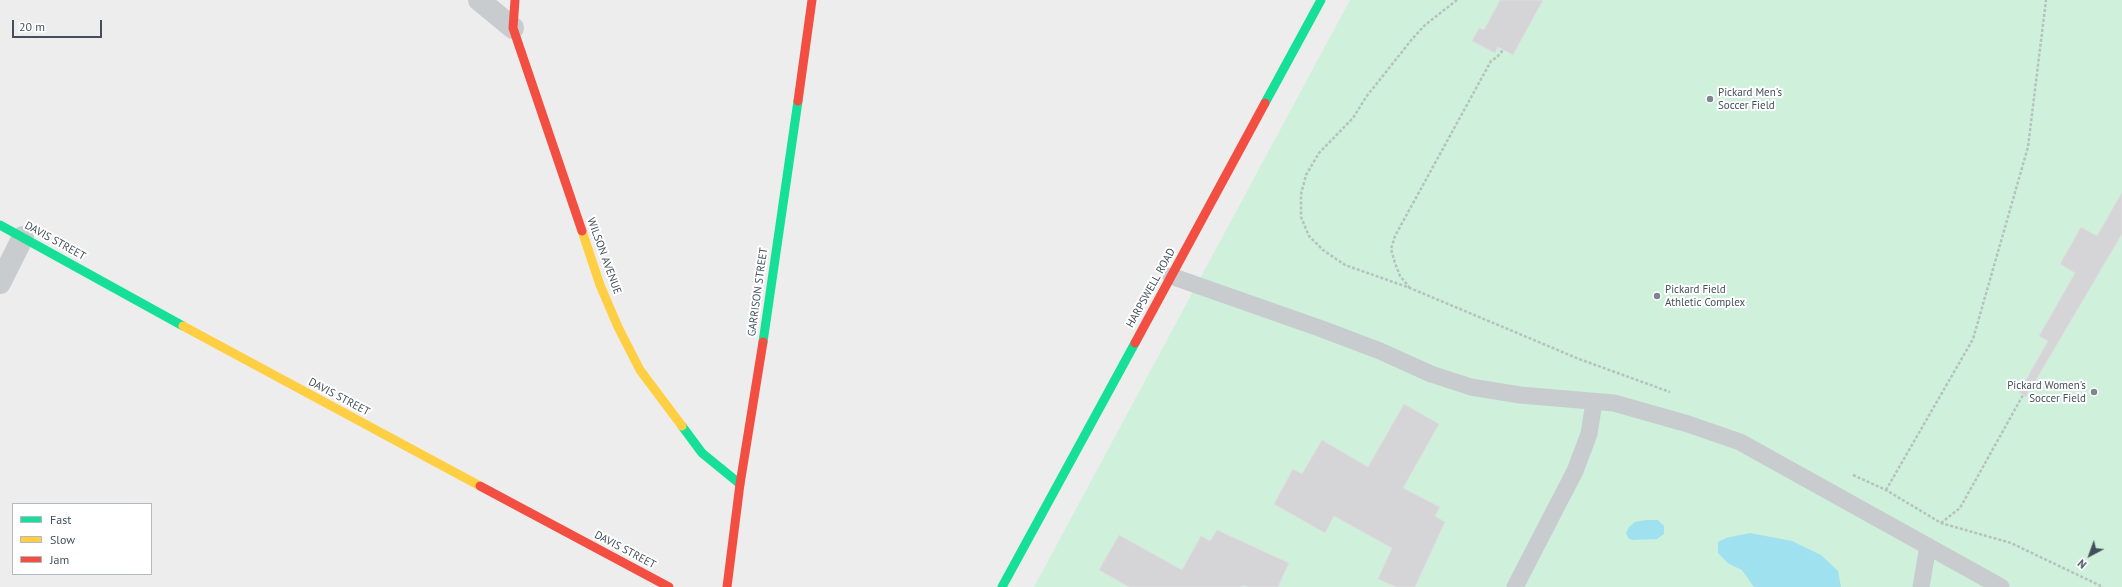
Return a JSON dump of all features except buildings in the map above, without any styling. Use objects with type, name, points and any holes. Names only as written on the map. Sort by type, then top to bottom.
[{"type":"street","points":[[479,0],[513,28]]},
{"type":"street","name":"WILSON AVENUE","points":[[515,0],[513,28],[600,285],[618,327],[640,370],[702,453],[740,484]]},
{"type":"street","name":"GARRISON STREET","points":[[727,587],[740,484],[754,407],[812,0]]},
{"type":"street","name":"HARPSWELL ROAD","points":[[1002,587],[1321,0]]},
{"type":"street","name":"DAVIS STREET","points":[[0,225],[305,393],[669,587]]},
{"type":"street","points":[[0,283],[23,238]]},
{"type":"lane","points":[[1171,276],[1322,329],[1380,351],[1431,374],[1471,387],[1520,395],[1614,403],[1688,424],[1740,442],[2001,587]]},
{"type":"lane","points":[[1514,587],[1524,571],[1575,470],[1589,434],[1594,402]]},
{"type":"lane","points":[[1921,587],[1928,546]]},
{"type":"path","points":[[1457,0],[1425,25],[1413,38],[1366,97],[1353,118],[1319,153],[1306,175],[1301,194],[1302,217],[1310,236],[1323,250],[1345,265],[1410,288],[1400,276],[1395,263],[1391,249],[1395,236],[1491,61],[1503,50]]},
{"type":"path","points":[[2046,0],[2028,147],[1973,339],[1886,490],[1941,523],[2011,543],[2103,587]]},
{"type":"path","points":[[1941,523],[1960,508],[2023,395]]},
{"type":"green space","name":"Pickard Field Athletic Complex","points":[[1350,0],[2122,0],[2122,587],[1034,587]]},
{"type":"water","points":[[1658,520],[1664,526],[1664,534],[1657,539],[1632,540],[1628,538],[1626,533],[1629,527],[1635,522]]},
{"type":"water","points":[[1750,533],[1792,541],[1821,555],[1838,571],[1841,587],[1754,587],[1742,570],[1729,564],[1718,553],[1718,542],[1726,538]]},
{"type":"traffic: fast","points":[[1265,103],[1321,0]]},
{"type":"traffic: fast","points":[[763,342],[798,101]]},
{"type":"traffic: fast","points":[[0,225],[183,326]]},
{"type":"traffic: fast","points":[[1002,587],[1135,343]]},
{"type":"traffic: fast","points":[[682,426],[702,453],[740,484]]},
{"type":"traffic: slow","points":[[582,231],[600,285],[618,327],[640,370],[682,426]]},
{"type":"traffic: slow","points":[[183,326],[480,486]]},
{"type":"traffic: jam","points":[[515,0],[513,28],[582,231]]},
{"type":"traffic: jam","points":[[798,101],[812,0]]},
{"type":"traffic: jam","points":[[1135,343],[1265,103]]},
{"type":"traffic: jam","points":[[727,587],[740,484],[763,342]]},
{"type":"traffic: jam","points":[[480,486],[669,587]]},
{"type":"place","name":"Pickard Men's Soccer Field","points":[[1710,99]]},
{"type":"place","name":"Pickard Field Athletic Complex","points":[[1657,296]]},
{"type":"place","name":"Pickard Women's Soccer Field","points":[[2094,392]]}]
